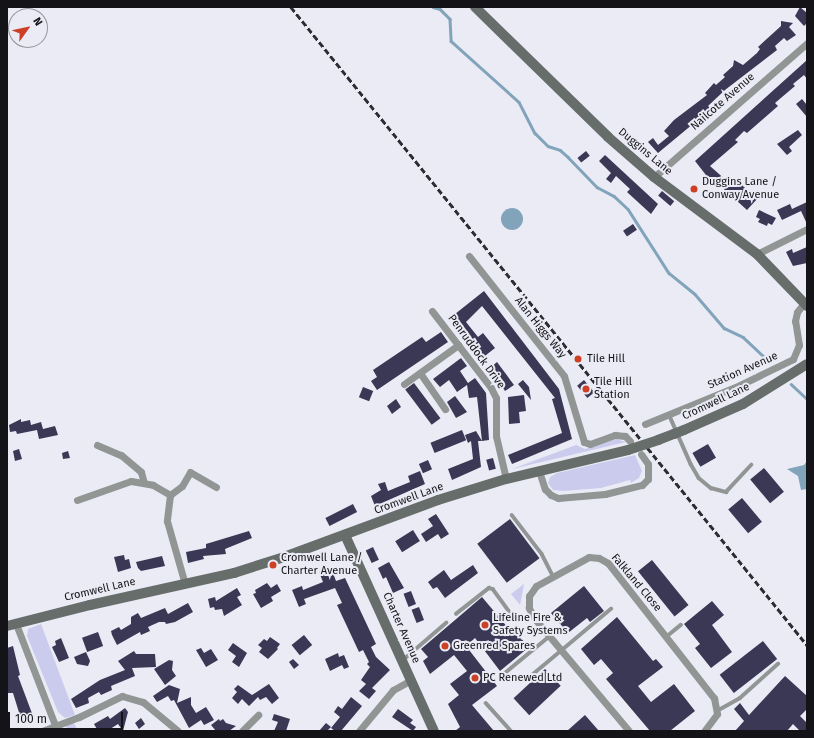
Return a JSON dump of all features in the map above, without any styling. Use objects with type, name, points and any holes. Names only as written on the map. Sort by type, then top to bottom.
[{"type":"street","name":"Duggins Lane","points":[[475,7],[608,137],[654,177],[756,254],[806,305]]},
{"type":"street","name":"Nailcote Avenue","points":[[654,177],[807,43]]},
{"type":"street","points":[[756,254],[807,229]]},
{"type":"street","name":"Alan Higgs Way","points":[[468,256],[564,376],[584,442],[590,444],[615,434],[625,436],[629,445]]},
{"type":"street","name":"Station Avenue","points":[[645,424],[740,386],[793,359],[798,345],[795,321],[798,312],[806,305]]},
{"type":"street","name":"Penruddock Drive","points":[[432,311],[491,388],[496,398],[496,436],[506,479]]},
{"type":"street","points":[[404,384],[458,345]]},
{"type":"street","name":"Cromwell Lane","points":[[11,625],[185,584],[270,562],[438,500],[506,479],[629,445],[658,440],[743,404],[807,364]]},
{"type":"street","points":[[420,373],[445,409]]},
{"type":"street","points":[[97,445],[121,455],[141,472],[144,483]]},
{"type":"street","points":[[539,471],[545,489],[551,495],[563,498],[605,494],[642,485],[648,479],[648,464],[641,454]]},
{"type":"street","points":[[185,584],[167,521],[170,495],[182,486],[190,472],[216,487]]},
{"type":"street","points":[[77,500],[131,481],[144,483],[170,495]]},
{"type":"street","name":"Charter Avenue","points":[[345,535],[434,731]]},
{"type":"street","name":"Falkland Close","points":[[629,731],[534,616],[529,604],[531,593],[536,586],[585,558],[602,559],[714,698],[718,711]]},
{"type":"street","points":[[11,625],[55,725]]},
{"type":"street","points":[[359,731],[393,690],[411,680]]},
{"type":"street","points":[[42,731],[80,717],[122,696],[143,702],[178,731]]},
{"type":"street","points":[[704,731],[714,719],[718,711]]},
{"type":"street","points":[[242,731],[258,715]]},
{"type":"lane","points":[[669,414],[691,464],[699,478],[711,488],[726,492],[751,465]]},
{"type":"lane","points":[[512,515],[542,554],[553,576]]},
{"type":"lane","points":[[456,614],[489,588],[493,589],[515,619],[534,616]]},
{"type":"lane","points":[[532,675],[610,609]]},
{"type":"lane","points":[[402,660],[446,623]]},
{"type":"lane","points":[[666,637],[681,625]]},
{"type":"lane","points":[[505,674],[550,636]]},
{"type":"lane","points":[[718,711],[740,698],[778,664]]},
{"type":"lane","points":[[486,703],[512,731]]},
{"type":"shaded area","points":[[512,208],[520,211],[523,219],[520,227],[512,230],[504,227],[501,219],[504,211]]},
{"type":"shaded area","points":[[616,439],[626,442],[512,469],[576,445],[585,449]]},
{"type":"shaded area","points":[[635,455],[642,471],[639,478],[631,483],[630,480],[601,488],[563,491],[553,490],[548,483],[550,477],[557,473]]},
{"type":"shaded area","points":[[807,461],[807,489],[801,490],[798,476],[787,469],[804,465]]},
{"type":"shaded area","points":[[524,584],[522,595],[520,605],[511,594]]},
{"type":"shaded area","points":[[41,624],[75,715],[65,718],[58,712],[27,636],[28,629]]},
{"type":"shaded area","points":[[72,719],[78,731],[68,731],[64,721]]},
{"type":"building","points":[[800,7],[807,13],[807,23],[804,26],[795,16]]},
{"type":"building","points":[[781,21],[793,23],[789,27],[796,35],[787,41],[784,38],[775,46],[777,50],[725,90],[708,106],[711,109],[658,153],[648,142],[653,138],[658,145],[669,136],[664,131],[674,120],[707,95],[705,93],[714,83],[716,85],[725,77],[723,75],[733,66],[734,60],[743,65],[757,53],[760,49],[758,47],[781,26]]},
{"type":"building","points":[[807,60],[807,79],[804,75],[793,84],[795,86],[775,103],[778,106],[747,133],[744,131],[735,140],[738,142],[710,166],[728,182],[732,177],[758,198],[747,210],[716,182],[713,184],[695,161]]},
{"type":"building","points":[[802,99],[807,105],[807,117],[796,104]]},
{"type":"building","points":[[798,130],[802,135],[789,147],[792,151],[787,155],[777,144]]},
{"type":"building","points":[[586,151],[590,156],[581,163],[577,158]]},
{"type":"building","points":[[605,155],[658,204],[651,214],[627,192],[630,189],[616,176],[611,183],[606,179],[611,173],[599,161]]},
{"type":"building","points":[[662,191],[674,201],[670,206],[658,196]]},
{"type":"building","points":[[807,202],[807,224],[801,211],[782,220],[777,210],[790,204],[792,209]]},
{"type":"building","points":[[759,210],[776,218],[772,225],[768,223],[767,226],[758,222],[760,219],[756,217]]},
{"type":"building","points":[[633,224],[637,230],[627,237],[623,231]]},
{"type":"building","points":[[807,247],[807,263],[793,266],[786,252],[792,249],[793,253]]},
{"type":"building","points":[[484,291],[559,389],[572,439],[512,464],[508,455],[562,433],[552,399],[555,398],[482,306],[466,322],[478,337],[483,333],[495,348],[481,359],[450,318]]},
{"type":"building","points":[[441,332],[448,342],[377,390],[371,381],[377,377],[373,370],[422,337],[426,342]]},
{"type":"building","points":[[461,358],[467,366],[460,371],[468,383],[475,378],[486,393],[489,440],[482,441],[477,397],[469,398],[467,385],[457,392],[449,380],[440,387],[433,379]]},
{"type":"building","points":[[497,362],[514,385],[505,391],[490,368]]},
{"type":"building","points":[[523,380],[529,387],[531,400],[518,384]]},
{"type":"building","name":"Tile Hill Station","points":[[584,380],[594,392],[587,398],[577,386]]},
{"type":"building","points":[[414,383],[440,418],[432,425],[405,390]]},
{"type":"building","points":[[363,387],[373,391],[369,401],[359,397]]},
{"type":"building","points":[[524,395],[526,411],[519,412],[520,423],[509,424],[508,397]]},
{"type":"building","points":[[455,396],[467,412],[456,418],[447,402]]},
{"type":"building","points":[[396,399],[401,407],[392,414],[387,406]]},
{"type":"building","points":[[21,419],[21,422],[30,420],[31,425],[41,422],[43,429],[55,426],[58,435],[39,439],[37,430],[17,434],[16,431],[10,432],[9,425]]},
{"type":"building","points":[[462,430],[466,440],[435,453],[430,443]]},
{"type":"building","points":[[476,431],[482,441],[478,441],[481,467],[452,480],[448,469],[473,459],[471,441],[468,443],[465,435]]},
{"type":"building","points":[[708,444],[716,458],[700,467],[692,453]]},
{"type":"building","points":[[19,449],[22,459],[15,461],[13,451]]},
{"type":"building","points":[[68,451],[70,458],[63,459],[62,453]]},
{"type":"building","points":[[493,458],[496,469],[489,470],[486,460]]},
{"type":"building","points":[[428,460],[432,469],[423,473],[419,464]]},
{"type":"building","points":[[764,468],[784,492],[770,503],[750,480]]},
{"type":"building","points":[[420,471],[425,484],[375,506],[371,496],[381,490],[378,484],[385,482],[388,491],[410,482],[408,476]]},
{"type":"building","points":[[742,498],[762,522],[748,533],[728,510]]},
{"type":"building","points":[[353,504],[357,512],[329,526],[325,518]]},
{"type":"building","points":[[436,514],[449,534],[441,539],[438,534],[426,542],[421,534],[433,526],[428,519]]},
{"type":"building","points":[[510,519],[539,558],[507,583],[477,544]]},
{"type":"building","points":[[413,530],[420,541],[402,552],[395,541]]},
{"type":"building","points":[[249,531],[252,538],[225,549],[226,554],[203,556],[204,559],[188,563],[186,552],[206,548],[206,544]]},
{"type":"building","points":[[373,547],[379,560],[372,563],[366,550]]},
{"type":"building","points":[[124,555],[125,560],[129,559],[131,568],[118,572],[114,557]]},
{"type":"building","points":[[162,556],[165,566],[141,571],[138,568],[136,562]]},
{"type":"building","points":[[652,560],[689,605],[675,616],[638,571]]},
{"type":"building","points":[[389,562],[404,588],[393,593],[386,577],[383,579],[378,568]]},
{"type":"building","points":[[473,565],[478,573],[445,598],[437,587],[433,589],[428,582],[444,570],[451,580]]},
{"type":"building","points":[[331,568],[336,581],[345,578],[376,644],[371,647],[376,657],[390,670],[372,688],[376,691],[369,699],[359,691],[366,684],[361,680],[370,667],[367,664],[369,662],[363,650],[359,652],[337,605],[342,603],[335,588],[304,599],[306,604],[299,607],[292,590],[302,586],[303,590],[323,582],[319,572]]},
{"type":"building","points":[[267,583],[271,588],[277,584],[281,591],[271,597],[273,601],[261,608],[253,594],[256,593],[255,590]]},
{"type":"building","points":[[584,586],[604,611],[590,622],[587,618],[568,633],[551,613]]},
{"type":"building","points":[[237,588],[241,595],[237,597],[242,605],[224,616],[222,609],[215,610],[214,607],[210,608],[208,599],[215,597],[216,601]]},
{"type":"building","points":[[411,591],[416,604],[409,607],[404,594]]},
{"type":"building","points":[[482,597],[514,635],[516,633],[529,647],[500,671],[475,638],[466,646],[497,686],[472,705],[494,731],[455,731],[460,727],[448,704],[459,695],[450,684],[467,671],[454,655],[430,674],[423,661],[428,657],[421,649]]},
{"type":"building","points":[[712,601],[724,615],[712,625],[732,652],[711,668],[695,648],[700,644],[684,624]]},
{"type":"building","points":[[188,603],[193,612],[175,622],[166,624],[165,622],[159,622],[148,627],[150,631],[141,635],[140,632],[117,645],[111,631],[119,627],[121,630],[131,624],[131,617],[138,613],[141,618],[165,608],[168,614]]},
{"type":"building","points":[[419,607],[424,620],[417,623],[412,610]]},
{"type":"building","points":[[617,617],[653,661],[656,659],[663,667],[638,686],[651,702],[674,684],[695,711],[670,731],[650,731],[606,679],[613,673],[601,659],[594,665],[581,649]]},
{"type":"building","points":[[98,632],[103,646],[87,652],[82,638]]},
{"type":"building","points":[[304,635],[312,645],[300,655],[292,645]]},
{"type":"building","points":[[270,637],[280,644],[277,648],[278,649],[268,659],[259,652],[262,648],[258,645],[264,639],[267,641]]},
{"type":"building","points":[[61,638],[69,658],[59,662],[52,647],[56,645],[55,641]]},
{"type":"building","points":[[763,641],[777,659],[734,693],[720,675]]},
{"type":"building","points":[[233,643],[247,653],[239,667],[232,662],[236,656],[228,650]]},
{"type":"building","points":[[13,646],[20,675],[18,676],[33,716],[21,719],[13,693],[7,693],[7,648]]},
{"type":"building","points":[[201,648],[204,653],[211,649],[218,660],[206,667],[196,650]]},
{"type":"building","points":[[134,651],[136,654],[155,654],[156,667],[132,668],[135,676],[111,686],[112,690],[101,695],[99,692],[88,698],[89,703],[76,708],[71,699],[100,680],[125,670],[118,661]]},
{"type":"building","points":[[86,652],[90,661],[88,666],[77,664],[74,657]]},
{"type":"building","points":[[338,653],[339,657],[344,655],[349,667],[344,669],[342,665],[330,671],[325,659]]},
{"type":"building","points":[[293,659],[299,665],[294,669],[289,662]]},
{"type":"building","points":[[169,660],[173,661],[172,670],[176,676],[165,685],[154,669]]},
{"type":"building","points":[[545,669],[561,686],[529,715],[514,698]]},
{"type":"building","points":[[785,676],[807,696],[807,709],[800,716],[807,723],[807,731],[800,731],[793,724],[787,731],[735,731],[744,721],[734,709],[740,703],[749,715]]},
{"type":"building","points":[[269,684],[279,698],[272,704],[266,697],[260,700],[258,697],[249,706],[242,699],[238,704],[232,698],[237,692],[234,689],[238,685],[252,695]]},
{"type":"building","points":[[169,685],[180,689],[177,703],[191,697],[191,705],[196,713],[206,707],[214,720],[204,725],[201,720],[189,728],[174,700],[171,701],[168,696],[157,702],[153,696]]},
{"type":"building","points":[[351,697],[362,706],[341,731],[335,731],[331,728],[340,717],[334,712],[338,706],[342,709]]},
{"type":"building","points":[[125,708],[128,712],[123,731],[118,724],[107,731],[98,731],[94,724],[108,716],[110,719]]},
{"type":"building","points":[[398,709],[413,720],[410,723],[416,727],[413,731],[392,717]]},
{"type":"building","points":[[274,714],[290,719],[286,731],[274,731],[278,722],[272,720]]},
{"type":"building","points":[[585,715],[599,731],[567,731]]},
{"type":"building","points":[[141,718],[145,724],[139,729],[135,723]]},
{"type":"building","points":[[219,719],[220,721],[223,719],[226,723],[236,726],[229,731],[216,731],[211,725]]},
{"type":"building","points":[[326,723],[331,727],[327,731],[319,731]]},
{"type":"waterway","points":[[433,7],[440,9],[450,19],[451,41],[519,102],[535,133],[548,146],[560,150],[597,187],[614,196],[628,209],[669,273],[695,294],[724,328],[743,337],[769,361]]},
{"type":"waterway","points":[[791,384],[807,399]]},
{"type":"railway","points":[[291,7],[807,645]]},
{"type":"place","name":"Duggins Lane / Conway Avenue","points":[[694,189]]},
{"type":"place","name":"Tile Hill","points":[[578,359]]},
{"type":"place","name":"Tile Hill Station","points":[[586,389]]},
{"type":"place","name":"Cromwell Lane / Charter Avenue","points":[[273,565]]},
{"type":"place","name":"Lifeline Fire & Safety Systems","points":[[485,625]]},
{"type":"place","name":"Greenred Spares","points":[[445,646]]},
{"type":"place","name":"PC Renewed Ltd","points":[[475,678]]}]
